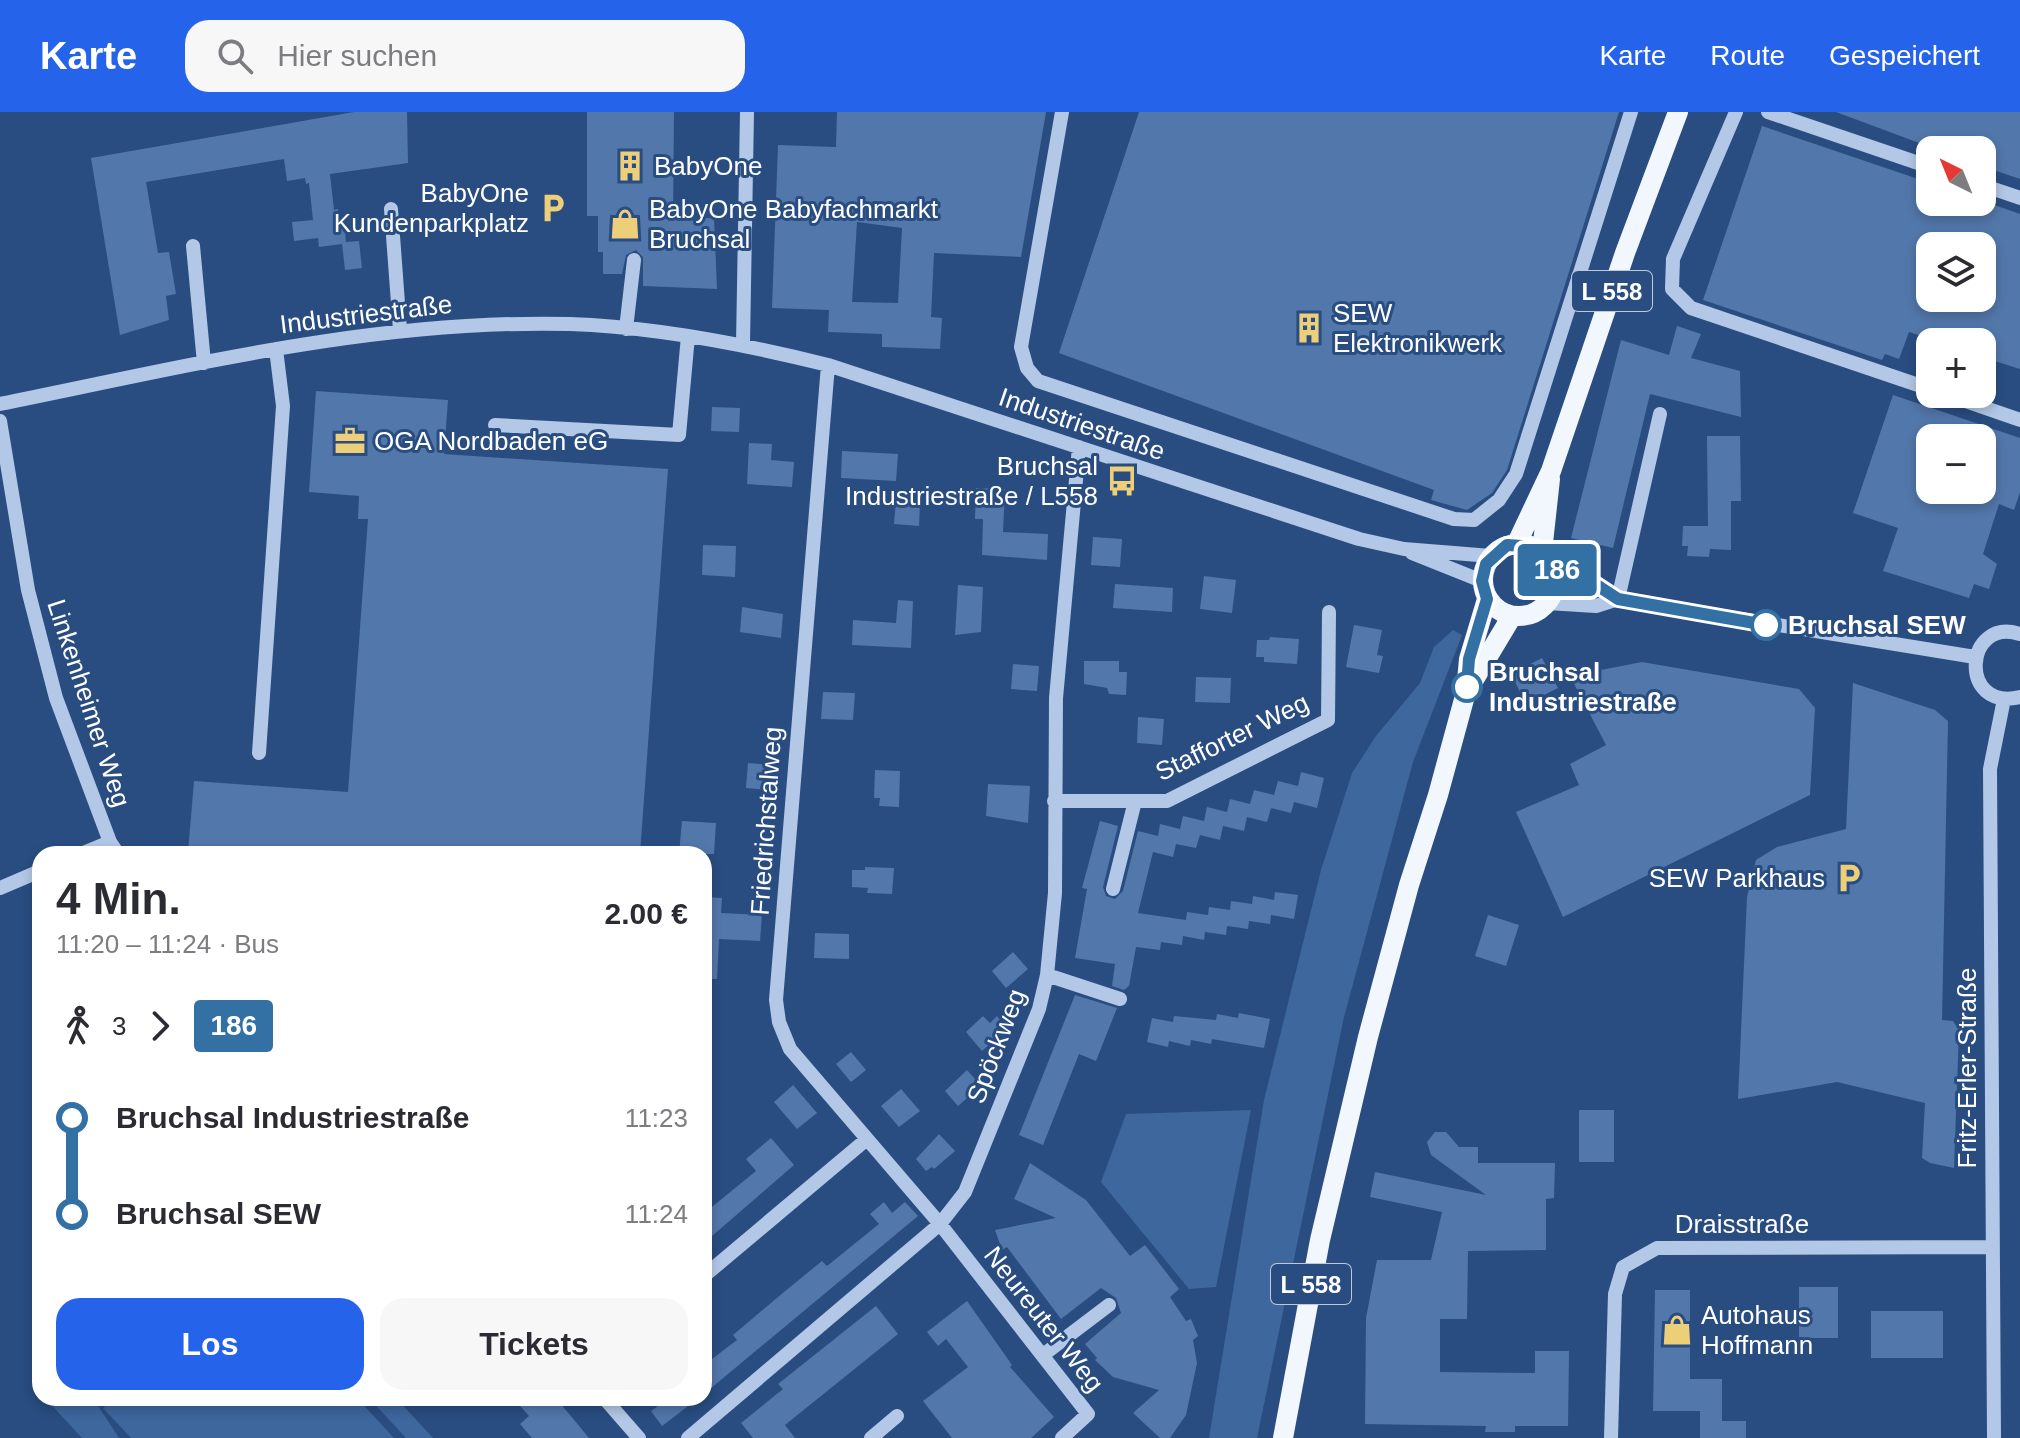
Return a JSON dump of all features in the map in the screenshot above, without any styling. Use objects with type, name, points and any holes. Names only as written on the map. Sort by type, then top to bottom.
[{"type":"main road","name":"L 558","points":[[1517,543],[1551,471],[1625,253],[1678,112]]},
{"type":"main road","name":"L 558","points":[[1547,603],[1553,593],[1548,560],[1551,471]]},
{"type":"main road","points":[[1491,556],[1517,543],[1548,560]]},
{"type":"main road","name":"L 558","points":[[1283,1438],[1320,1240],[1368,1037],[1466,692],[1469,659],[1491,556]]},
{"type":"main road","points":[[1485,590],[1495,608],[1512,616],[1527,616],[1547,603]]},
{"type":"main road","name":"L 558","points":[[1466,692],[1512,616]]},
{"type":"street","points":[[743,344],[747,112]]},
{"type":"street","points":[[1062,112],[1021,347],[1027,368],[1038,381],[1454,519],[1474,520],[1499,500],[1516,474],[1631,112]]},
{"type":"street","points":[[1736,112],[1673,259],[1672,289],[1691,308],[1916,384]]},
{"type":"street","points":[[1768,112],[1916,162]]},
{"type":"street","points":[[1996,190],[2020,198]]},
{"type":"street","points":[[391,209],[400,330]]},
{"type":"street","points":[[193,246],[204,363]]},
{"type":"street","points":[[626,329],[634,260]]},
{"type":"street","name":"Industriestraße","points":[[0,404],[276,349],[400,330],[489,324],[572,324],[626,329],[743,344],[828,365],[1239,503],[1404,549],[1491,556]]},
{"type":"street","points":[[495,425],[679,435],[688,336]]},
{"type":"street","points":[[259,753],[283,406],[276,349]]},
{"type":"street","name":"Friedrichstalweg","points":[[828,365],[776,1000],[779,1022],[790,1049],[940,1224]]},
{"type":"street","points":[[1985,408],[2020,420]]},
{"type":"street","points":[[1618,599],[1660,414]]},
{"type":"street","name":"Linkenheimer Weg","points":[[0,421],[28,590],[56,698],[113,846]]},
{"type":"street","name":"Spöckweg","points":[[688,1438],[940,1224],[965,1192],[1039,1009],[1047,975],[1055,893],[1056,698],[1079,447]]},
{"type":"street","name":"Industriestraße","points":[[1404,549],[1485,590]]},
{"type":"street","points":[[1548,560],[1586,578],[1618,599],[1975,657]]},
{"type":"street","points":[[1547,603],[1596,606],[1618,599]]},
{"type":"street","name":"Stafforter Weg","points":[[1054,801],[1167,801],[1328,720],[1329,612]]},
{"type":"street","points":[[2020,634],[2001,632],[1990,637],[1975,657],[1979,683],[1989,694],[2004,699],[2020,697]]},
{"type":"street","name":"Fritz-Erler-Straße","points":[[1994,1438],[1990,1247],[1990,769],[2004,699]]},
{"type":"street","points":[[1113,889],[1135,801]]},
{"type":"street","points":[[0,888],[32,874]]},
{"type":"street","points":[[1047,975],[1120,999]]},
{"type":"street","points":[[712,1269],[867,1139]]},
{"type":"street","name":"Neureuter Weg","points":[[940,1224],[1088,1414],[1062,1438]]},
{"type":"street","name":"Draisstraße","points":[[1611,1438],[1615,1294],[1623,1267],[1657,1248],[1990,1247]]},
{"type":"street","points":[[1043,1355],[1109,1305]]},
{"type":"street","points":[[611,1406],[639,1438]]},
{"type":"street","points":[[871,1438],[897,1416]]},
{"type":"shaded area","points":[[1453,630],[1462,635],[1413,762],[1344,1017],[1257,1438],[1209,1438],[1264,1100],[1321,870],[1352,773],[1376,736],[1420,683],[1434,647]]},
{"type":"shaded area","points":[[1251,1110],[1216,1287],[1189,1289],[1101,1182],[1126,1114]]},
{"type":"shaded area","points":[[52,1406],[98,1406],[119,1438],[82,1438]]},
{"type":"shaded area","points":[[364,1406],[394,1438],[131,1438],[103,1408]]},
{"type":"shaded area","points":[[376,1406],[403,1406],[433,1438],[406,1438]]},
{"type":"building","points":[[354,112],[407,112],[408,163],[330,174],[334,210],[338,209],[339,220],[344,219],[346,242],[359,241],[362,268],[345,270],[342,244],[319,247],[318,238],[294,241],[292,222],[313,220],[309,183],[306,184],[305,178],[287,181],[284,159],[146,182],[158,253],[169,252],[176,294],[166,296],[169,320],[120,335],[91,158]]},
{"type":"building","name":"BabyOne","points":[[587,112],[674,112],[673,218],[714,218],[717,289],[643,286],[643,257],[636,250],[626,255],[622,274],[603,274],[603,252],[598,252],[598,216],[587,216]]},
{"type":"building","points":[[837,112],[1046,112],[1021,257],[934,253],[931,317],[942,318],[940,349],[882,347],[882,334],[828,332],[829,310],[772,308],[778,145],[836,147]],"holes":[[[857,222],[902,228],[898,303],[852,302]]]},
{"type":"building","name":"SEW Elektronikwerk","points":[[1139,112],[1619,112],[1507,470],[1492,493],[1467,510],[1431,500],[1434,490],[1059,353]]},
{"type":"building","points":[[1836,112],[2020,112],[2020,179],[1996,171],[1996,136],[1916,136],[1916,142]]},
{"type":"building","points":[[1762,126],[1916,178],[1916,216],[1996,216],[1996,206],[2020,214],[2020,369],[1996,361],[1996,328],[1916,328],[1916,334],[1909,332],[1899,359],[1885,354],[1882,360],[1703,300]]},
{"type":"building","points":[[1677,326],[1701,334],[1691,358],[1740,371],[1741,417],[1650,394],[1613,548],[1571,538],[1621,340],[1669,355]]},
{"type":"building","points":[[316,391],[448,400],[444,454],[668,469],[641,846],[189,846],[194,781],[348,792],[368,519],[358,519],[359,496],[309,492]]},
{"type":"building","points":[[1893,395],[1916,403],[1916,408],[1931,408],[1979,424],[1916,424],[1916,504],[1996,504],[1996,430],[2020,438],[2020,492],[2014,510],[1999,504],[1983,554],[1997,564],[1989,589],[1974,584],[1969,598],[1883,571],[1898,528],[1853,513]]},
{"type":"building","points":[[712,407],[740,408],[739,432],[711,431]]},
{"type":"building","points":[[1707,436],[1740,436],[1741,501],[1731,501],[1731,550],[1710,549],[1709,557],[1687,556],[1688,546],[1682,546],[1683,526],[1708,526]]},
{"type":"building","points":[[749,443],[772,444],[771,460],[794,462],[792,487],[747,484]]},
{"type":"building","points":[[842,451],[898,454],[896,481],[841,478]]},
{"type":"building","points":[[976,488],[1005,489],[1003,532],[1048,534],[1047,560],[982,555],[983,519],[975,519]]},
{"type":"building","points":[[896,500],[920,501],[919,526],[894,524]]},
{"type":"building","points":[[1093,537],[1122,539],[1120,567],[1091,565]]},
{"type":"building","points":[[703,545],[736,546],[735,577],[702,575]]},
{"type":"building","points":[[1204,576],[1236,580],[1232,613],[1200,609]]},
{"type":"building","points":[[1115,584],[1173,588],[1172,612],[1113,608]]},
{"type":"building","points":[[958,585],[983,587],[981,632],[955,635]]},
{"type":"building","points":[[898,600],[913,601],[911,648],[852,645],[853,620],[896,623]]},
{"type":"building","points":[[742,607],[783,614],[781,638],[740,632]]},
{"type":"building","points":[[1354,625],[1382,630],[1377,655],[1383,656],[1379,673],[1346,667]]},
{"type":"building","points":[[1270,637],[1299,639],[1297,664],[1264,662],[1264,657],[1256,657],[1257,640],[1269,640]]},
{"type":"building","points":[[1542,658],[1558,688],[1526,704],[1511,674]]},
{"type":"building","points":[[1084,661],[1119,661],[1119,672],[1127,672],[1126,695],[1109,694],[1107,688],[1084,684]]},
{"type":"building","points":[[1642,662],[1799,689],[1815,708],[1810,795],[1563,917],[1516,812],[1579,785],[1570,764],[1606,745],[1570,676]]},
{"type":"building","points":[[1013,664],[1039,666],[1037,691],[1011,689]]},
{"type":"building","points":[[1196,677],[1231,678],[1230,703],[1195,702]]},
{"type":"building","name":"SEW Parkhaus","points":[[1853,683],[1935,710],[1948,721],[1942,1020],[1953,1021],[1959,1030],[1954,1168],[1922,1158],[1925,1103],[1837,1082],[1738,1099],[1747,897],[1756,860],[1777,847],[1846,829]]},
{"type":"building","points":[[823,692],[855,693],[853,720],[821,719]]},
{"type":"building","points":[[1138,717],[1164,719],[1162,745],[1137,743]]},
{"type":"building","points":[[748,763],[773,765],[771,790],[746,788]]},
{"type":"building","points":[[875,770],[900,771],[899,807],[879,806],[880,798],[874,798]]},
{"type":"building","points":[[1301,772],[1324,778],[1317,808],[1294,802],[1291,813],[1271,808],[1267,822],[1247,817],[1244,831],[1223,826],[1220,840],[1200,835],[1196,848],[1176,844],[1173,857],[1153,852],[1138,913],[1186,920],[1187,912],[1208,915],[1209,907],[1230,910],[1231,901],[1252,904],[1253,896],[1274,900],[1275,892],[1298,895],[1294,919],[1271,915],[1270,924],[1249,921],[1248,929],[1227,926],[1226,935],[1205,932],[1204,940],[1183,936],[1182,945],[1161,942],[1160,950],[1136,947],[1129,986],[1124,990],[1112,986],[1115,964],[1075,958],[1087,889],[1082,888],[1100,821],[1118,826],[1103,887],[1106,896],[1115,899],[1123,891],[1138,831],[1158,836],[1160,824],[1180,829],[1183,816],[1204,821],[1207,807],[1227,812],[1230,799],[1250,804],[1254,790],[1274,795],[1278,781],[1298,786]]},
{"type":"building","points":[[988,784],[1030,786],[1028,823],[986,816]]},
{"type":"building","points":[[682,821],[716,823],[714,854],[712,846],[680,846]]},
{"type":"building","points":[[865,867],[894,868],[892,894],[867,893],[868,888],[852,887],[852,870],[865,870]]},
{"type":"building","points":[[712,897],[722,898],[721,913],[762,915],[760,941],[719,939],[717,979],[712,979]]},
{"type":"building","points":[[1488,915],[1519,925],[1506,966],[1475,956]]},
{"type":"building","points":[[815,933],[849,934],[849,959],[814,958]]},
{"type":"building","points":[[1013,952],[1028,969],[1006,988],[992,971]]},
{"type":"building","points":[[1075,995],[1117,1008],[1096,1061],[1079,1054],[1043,1145],[1019,1135]]},
{"type":"building","points":[[1239,1013],[1270,1019],[1264,1048],[1212,1039],[1211,1044],[1191,1040],[1190,1046],[1169,1041],[1168,1047],[1147,1042],[1152,1018],[1173,1022],[1174,1016],[1216,1020],[1217,1014],[1238,1018]]},
{"type":"building","points":[[983,1016],[990,1023],[997,1016],[1007,1029],[982,1051],[966,1032]]},
{"type":"building","points":[[851,1052],[866,1070],[851,1082],[836,1064]]},
{"type":"building","points":[[967,1070],[981,1086],[958,1106],[945,1091]]},
{"type":"building","points":[[793,1085],[817,1113],[797,1129],[774,1102]]},
{"type":"building","points":[[901,1089],[920,1111],[899,1127],[881,1106]]},
{"type":"building","points":[[1579,1110],[1614,1110],[1614,1162],[1579,1162]]},
{"type":"building","points":[[1435,1132],[1446,1132],[1459,1147],[1478,1147],[1478,1163],[1555,1163],[1554,1198],[1546,1199],[1546,1250],[1468,1251],[1467,1319],[1440,1319],[1440,1372],[1535,1373],[1535,1351],[1569,1351],[1568,1426],[1515,1426],[1515,1432],[1485,1432],[1486,1426],[1365,1424],[1366,1318],[1377,1260],[1431,1260],[1442,1212],[1370,1197],[1375,1172],[1486,1195],[1431,1155],[1427,1142]]},
{"type":"building","points":[[939,1134],[955,1151],[934,1169],[932,1167],[926,1171],[916,1159]]},
{"type":"building","points":[[771,1138],[794,1165],[712,1236],[712,1207],[756,1171],[746,1159]]},
{"type":"building","points":[[1030,1163],[1086,1200],[1130,1256],[1145,1245],[1179,1289],[1170,1297],[1186,1321],[1191,1319],[1198,1336],[1193,1340],[1197,1363],[1186,1415],[1170,1438],[1160,1438],[1133,1413],[1159,1390],[1113,1377],[1095,1360],[1097,1358],[1085,1344],[1121,1313],[1116,1298],[1101,1288],[1061,1319],[1007,1247],[1002,1250],[995,1230],[1056,1218],[1014,1199]]},
{"type":"building","points":[[884,1202],[892,1213],[905,1202],[918,1216],[712,1387],[712,1359],[737,1340],[733,1335],[822,1261],[827,1266],[879,1224],[870,1214]]},
{"type":"building","points":[[1799,1287],[1838,1287],[1838,1338],[1799,1338]]},
{"type":"building","points":[[1655,1290],[1690,1290],[1690,1379],[1722,1379],[1722,1421],[1746,1421],[1746,1438],[1700,1438],[1700,1411],[1653,1411]]},
{"type":"building","points":[[967,1301],[1012,1365],[1010,1367],[1054,1417],[1031,1438],[952,1438],[923,1401],[968,1367],[946,1339],[938,1346],[927,1332]]},
{"type":"building","points":[[876,1306],[898,1334],[785,1425],[795,1438],[753,1438],[741,1423],[783,1389],[778,1384]]},
{"type":"building","points":[[1871,1311],[1943,1311],[1943,1358],[1871,1358]]},
{"type":"building","points":[[520,1406],[563,1406],[589,1438],[532,1438],[520,1424],[529,1416]]},
{"type":"building","points":[[658,1406],[687,1407],[662,1426],[651,1411]]},
{"type":"bus line","name":"186","points":[[1467,687],[1469,659],[1487,599],[1483,572],[1491,556],[1507,545],[1517,543],[1535,547],[1549,559],[1554,569],[1586,578],[1618,599],[1766,625]]},
{"type":"place","name":"BabyOne","points":[[630,166]]},
{"type":"place","name":"BabyOne Kundenparkplatz","points":[[553,208]]},
{"type":"place","name":"BabyOne Babyfachmarkt Bruchsal","points":[[625,224]]},
{"type":"place","name":"SEW Elektronikwerk","points":[[1309,328]]},
{"type":"place","name":"OGA Nordbaden eG","points":[[350,441]]},
{"type":"place","name":"Bruchsal Industriestraße / L558","points":[[1122,481]]},
{"type":"place","name":"Bruchsal SEW","points":[[1766,625]]},
{"type":"place","name":"Bruchsal Industriestraße","points":[[1467,687]]},
{"type":"place","name":"SEW Parkhaus","points":[[1849,878]]},
{"type":"place","name":"Autohaus Hoffmann","points":[[1677,1330]]}]
